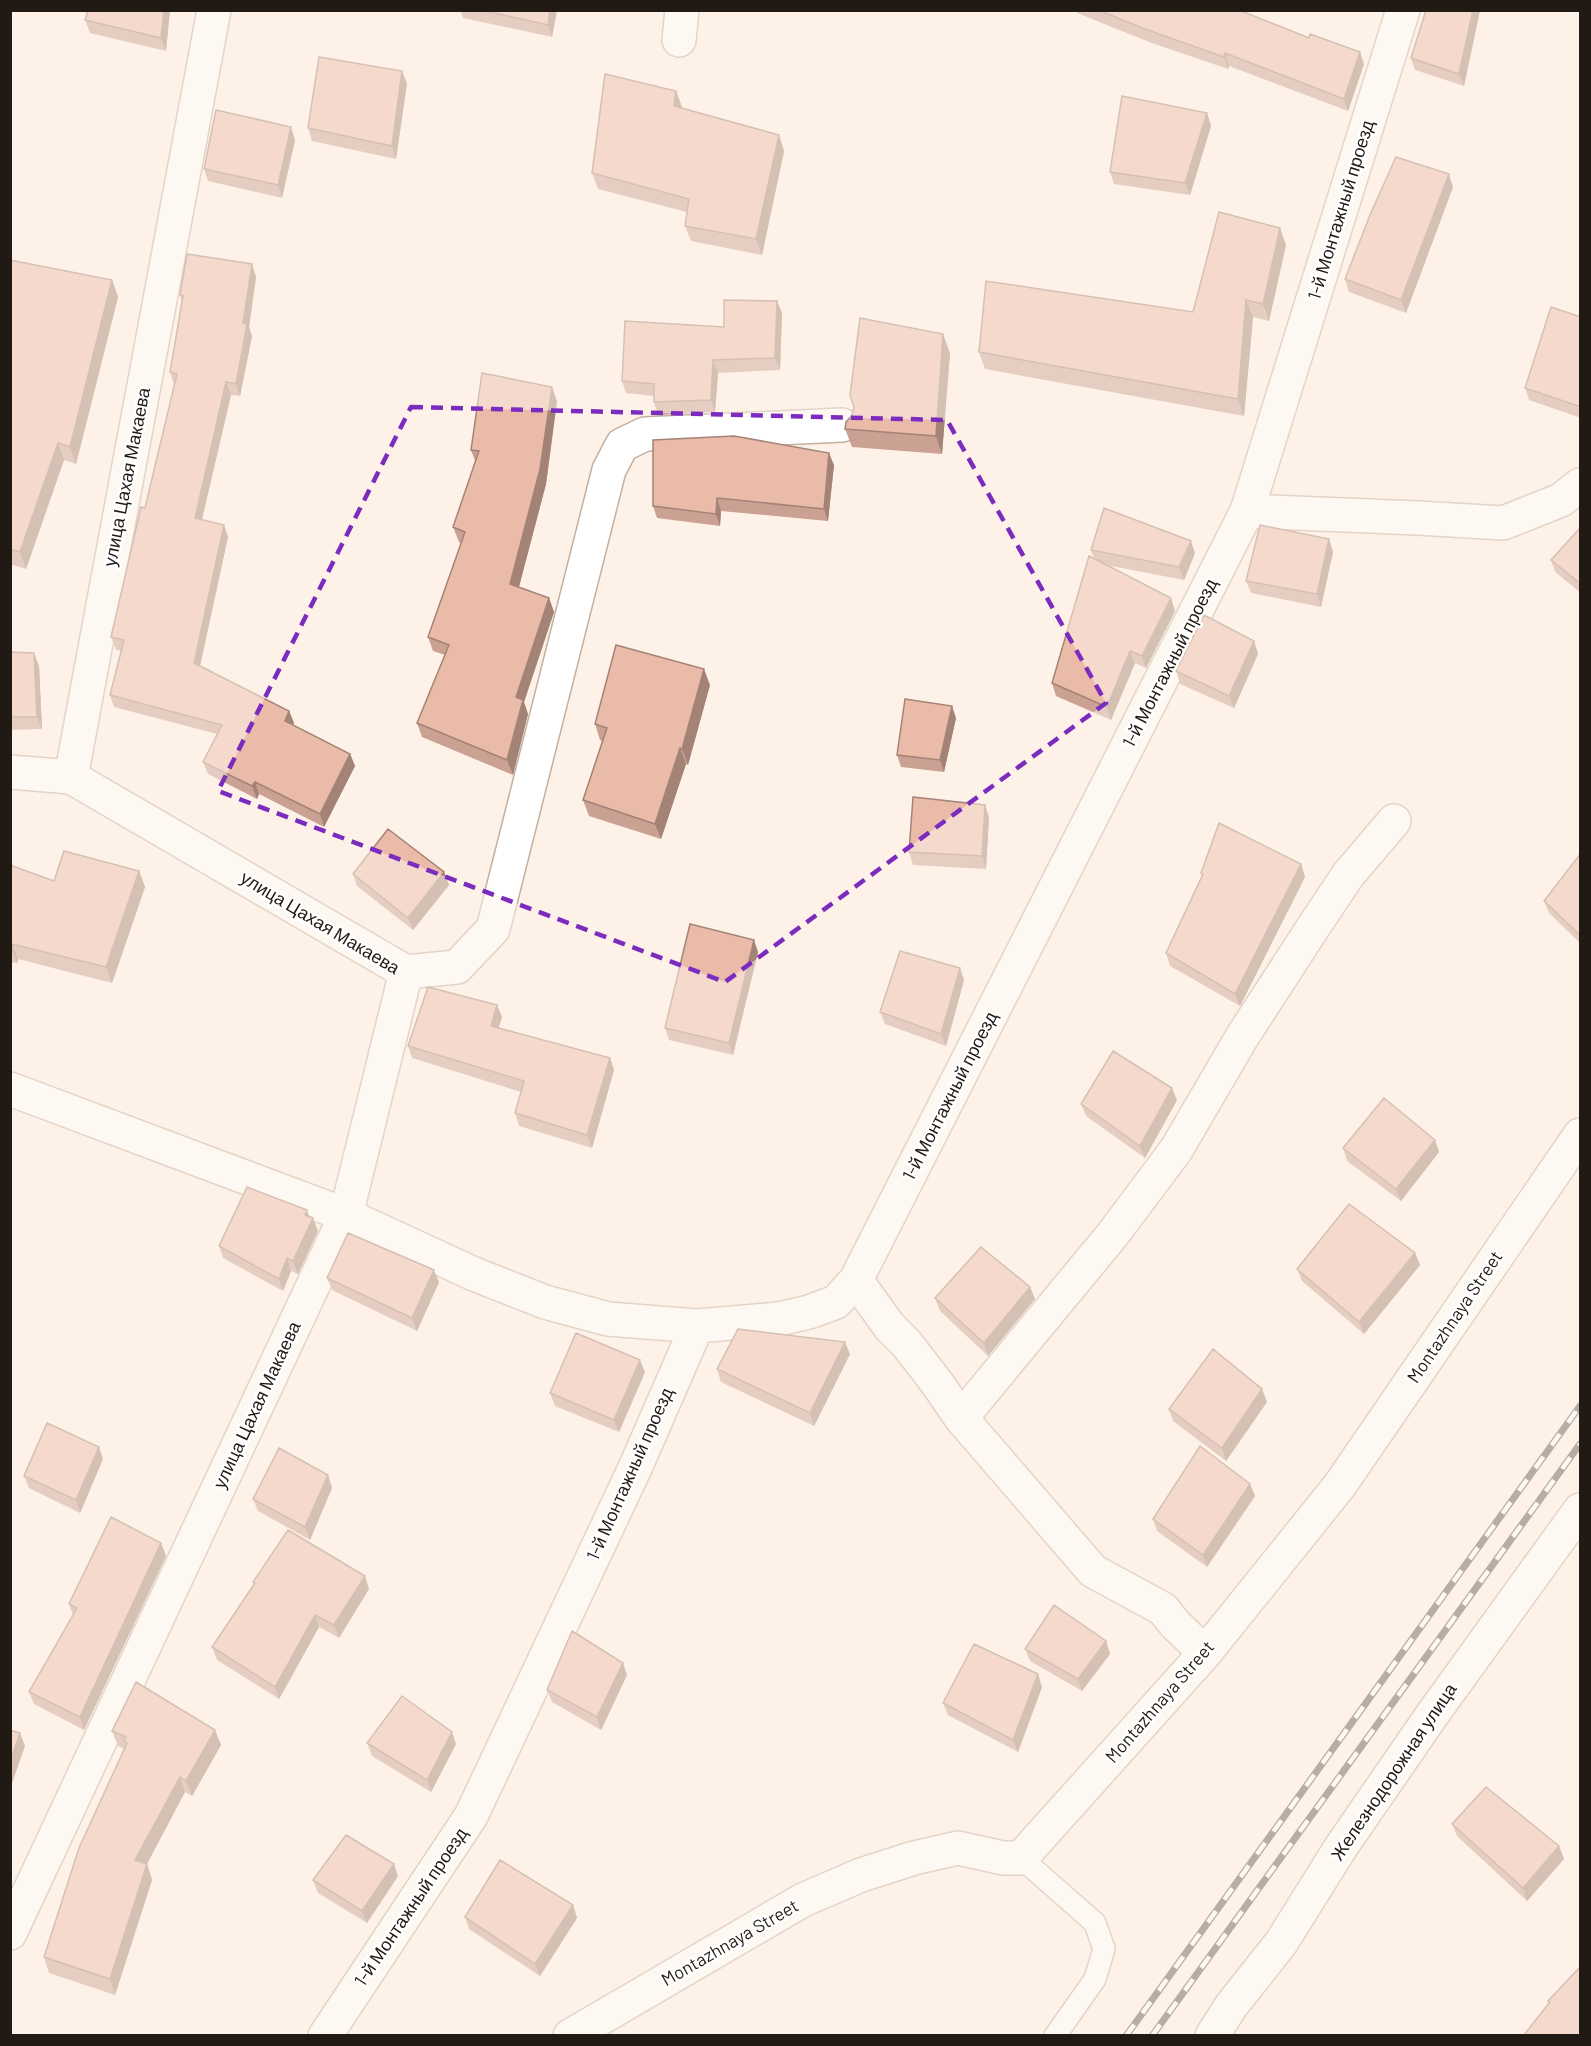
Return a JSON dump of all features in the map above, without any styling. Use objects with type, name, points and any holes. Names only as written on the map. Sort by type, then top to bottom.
[{"type":"street","name":"улица Цахая Макаева","points":[[10,1933],[346,1215],[406,972],[71,777],[214,10]]},
{"type":"street","name":"1-й Монтажный проезд","points":[[325,2036],[471,1816],[634,1468],[697,1326],[779,1319],[809,1312],[836,1302],[856,1280],[1247,511],[1403,10]]},
{"type":"street","points":[[406,972],[457,967],[493,929],[609,470],[622,445],[645,434],[842,425]]},
{"type":"street","points":[[1247,511],[1503,523],[1561,500],[1581,486]]},
{"type":"street","points":[[10,772],[71,777]]},
{"type":"street","points":[[961,1418],[1106,1243],[1176,1150],[1242,1037],[1312,929],[1348,875],[1394,821]]},
{"type":"street","points":[[10,1089],[346,1215],[474,1274],[545,1302],[608,1318],[697,1326]]},
{"type":"street","name":"Montazhnaya Street","points":[[570,2036],[803,1900],[861,1875],[914,1858],[958,1848],[1003,1858],[1021,1858],[1205,1653],[1340,1485],[1581,1135]]},
{"type":"street","points":[[856,1280],[937,1383],[961,1418],[1093,1571],[1163,1609],[1205,1653]]},
{"type":"street","name":"Железнодорожная улица","points":[[1212,2036],[1231,2006],[1281,1943],[1341,1847],[1432,1715],[1581,1510]]},
{"type":"lane","points":[[1021,1858],[1095,1923],[1104,1949],[1095,1979],[1055,2036]]},
{"type":"highlighted area","points":[[411,407],[947,420],[1106,703],[725,982],[218,791]]},
{"type":"building","points":[[88,10],[164,10],[161,38],[85,20]]},
{"type":"building","points":[[481,10],[550,10],[548,25]]},
{"type":"building","points":[[1098,10],[1239,10],[1309,38],[1310,34],[1360,52],[1344,99],[1225,53],[1224,57]]},
{"type":"building","points":[[1426,10],[1473,10],[1459,74],[1411,58]]},
{"type":"building","points":[[319,57],[402,71],[392,146],[308,128]]},
{"type":"building","points":[[605,74],[676,91],[674,106],[779,135],[756,239],[685,226],[689,199],[592,173]]},
{"type":"building","points":[[1122,96],[1207,113],[1185,183],[1110,172]]},
{"type":"building","points":[[216,110],[291,127],[278,185],[204,169]]},
{"type":"building","points":[[1396,157],[1449,174],[1401,300],[1345,279]]},
{"type":"building","points":[[1219,212],[1280,228],[1263,304],[1246,300],[1238,399],[979,352],[986,281],[1193,312]]},
{"type":"building","points":[[187,254],[252,264],[243,323],[247,324],[236,384],[226,382],[195,518],[224,525],[194,663],[289,711],[285,721],[350,754],[320,814],[255,782],[252,786],[203,762],[222,725],[110,695],[124,640],[111,637],[141,507],[145,508],[177,374],[170,372],[183,296],[180,295]]},
{"type":"building","points":[[10,260],[112,280],[70,447],[58,443],[20,552],[10,549]]},
{"type":"building","points":[[724,300],[777,301],[775,358],[713,360],[711,400],[654,402],[654,384],[622,381],[625,321],[724,327]]},
{"type":"building","points":[[1551,307],[1581,317],[1581,407],[1525,388]]},
{"type":"building","points":[[860,318],[943,334],[936,436],[845,429],[854,407],[850,395]]},
{"type":"building","points":[[482,373],[552,387],[540,469],[510,584],[549,598],[516,697],[523,700],[507,760],[417,723],[449,645],[428,637],[465,532],[453,527],[479,451],[471,450]]},
{"type":"building","points":[[734,436],[829,453],[824,509],[717,498],[716,514],[653,506],[653,440]]},
{"type":"building","points":[[1104,508],[1191,541],[1179,567],[1091,550]]},
{"type":"building","points":[[1260,525],[1329,539],[1317,594],[1246,581]]},
{"type":"building","points":[[1581,527],[1581,584],[1551,560]]},
{"type":"building","points":[[1089,556],[1171,598],[1142,656],[1130,651],[1107,707],[1052,683]]},
{"type":"building","points":[[1204,615],[1254,641],[1229,696],[1176,671]]},
{"type":"building","points":[[616,645],[704,669],[682,749],[680,748],[655,824],[583,800],[607,728],[595,724]]},
{"type":"building","points":[[10,652],[34,653],[37,717],[10,717]]},
{"type":"building","points":[[905,699],[952,706],[940,760],[897,755]]},
{"type":"building","points":[[913,797],[985,805],[982,856],[909,852]]},
{"type":"building","points":[[1219,823],[1301,864],[1235,994],[1166,953],[1203,874],[1201,873]]},
{"type":"building","points":[[388,829],[444,872],[408,918],[353,874]]},
{"type":"building","points":[[64,851],[139,871],[106,967],[12,944],[10,947],[10,865],[54,881]]},
{"type":"building","points":[[1581,853],[1581,936],[1544,901]]},
{"type":"building","points":[[690,924],[754,940],[729,1043],[665,1028]]},
{"type":"building","points":[[900,951],[960,968],[941,1034],[880,1012]]},
{"type":"building","points":[[428,987],[497,1005],[491,1026],[610,1058],[587,1135],[515,1113],[524,1081],[408,1046]]},
{"type":"building","points":[[1113,1051],[1172,1088],[1140,1146],[1081,1104]]},
{"type":"building","points":[[1384,1098],[1435,1140],[1396,1189],[1343,1148]]},
{"type":"building","points":[[247,1187],[307,1210],[305,1215],[313,1218],[293,1261],[287,1258],[279,1279],[219,1246]]},
{"type":"building","points":[[1349,1204],[1415,1253],[1359,1322],[1297,1269]]},
{"type":"building","points":[[348,1233],[434,1270],[412,1318],[327,1278]]},
{"type":"building","points":[[981,1247],[1030,1287],[984,1343],[935,1298]]},
{"type":"building","points":[[738,1329],[845,1342],[810,1413],[717,1369]]},
{"type":"building","points":[[576,1333],[640,1360],[614,1420],[550,1393]]},
{"type":"building","points":[[1213,1349],[1262,1389],[1222,1448],[1169,1409]]},
{"type":"building","points":[[47,1423],[99,1447],[76,1500],[24,1476]]},
{"type":"building","points":[[1200,1446],[1250,1484],[1203,1555],[1153,1519]]},
{"type":"building","points":[[279,1448],[328,1475],[305,1527],[253,1499]]},
{"type":"building","points":[[111,1517],[161,1543],[80,1717],[29,1692],[77,1608],[69,1604]]},
{"type":"building","points":[[288,1530],[365,1576],[334,1625],[315,1615],[275,1687],[212,1647]]},
{"type":"building","points":[[1054,1605],[1106,1641],[1078,1679],[1025,1649]]},
{"type":"building","points":[[572,1631],[623,1663],[597,1717],[547,1690]]},
{"type":"building","points":[[974,1644],[1038,1674],[1013,1740],[943,1703]]},
{"type":"building","points":[[136,1682],[215,1730],[186,1781],[180,1777],[135,1860],[147,1864],[110,1979],[44,1957],[79,1848],[127,1743],[124,1741],[126,1737],[112,1731]]},
{"type":"building","points":[[402,1696],[452,1732],[427,1780],[367,1743]]},
{"type":"building","points":[[10,1730],[20,1733],[10,1762]]},
{"type":"building","points":[[1486,1787],[1559,1846],[1523,1888],[1452,1824]]},
{"type":"building","points":[[346,1835],[394,1864],[362,1911],[313,1880]]},
{"type":"building","points":[[500,1860],[573,1905],[535,1964],[465,1917]]},
{"type":"building","points":[[1581,1966],[1581,2036],[1523,2036],[1550,2002],[1548,2001]]},
{"type":"railway","points":[[1126,2036],[1580,1406]]},
{"type":"railway","points":[[1152,2036],[1580,1444]]}]
